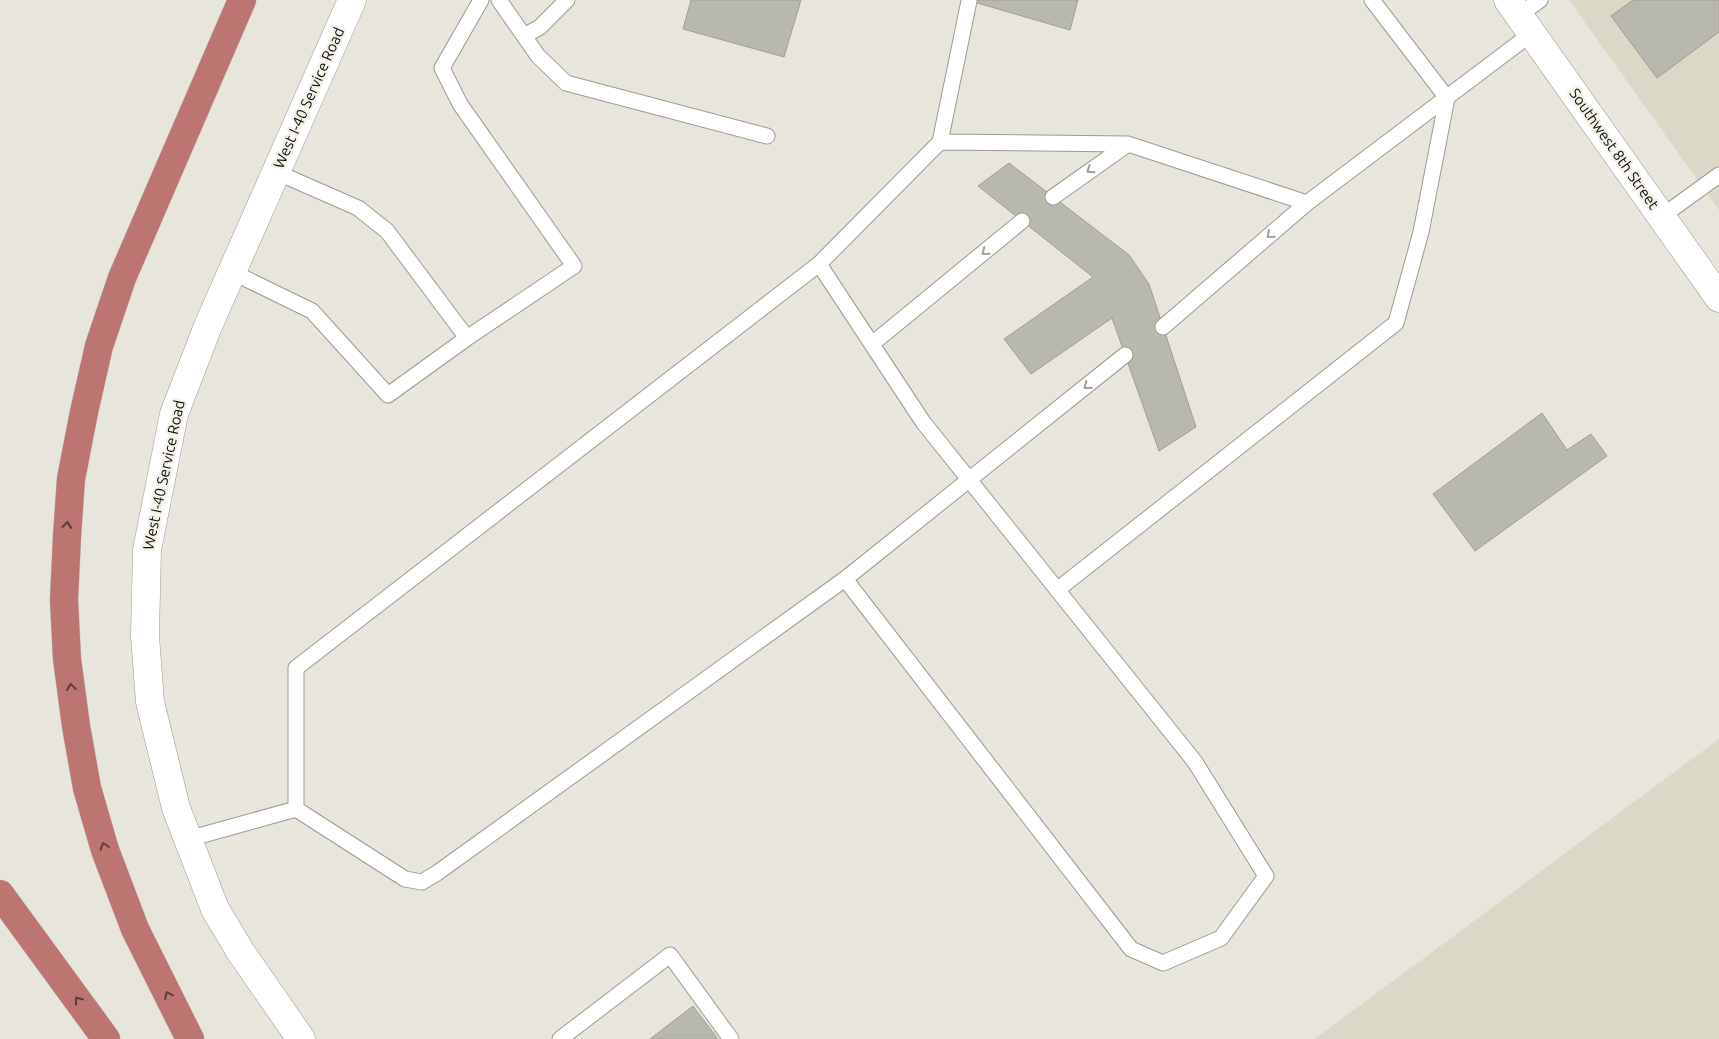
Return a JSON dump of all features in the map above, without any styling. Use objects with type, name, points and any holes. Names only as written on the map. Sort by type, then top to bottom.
[{"type":"highway","points":[[190,1039],[135,929],[105,850],[87,788],[67,659],[64,600],[67,536],[71,479],[99,346],[122,278],[242,0]]},
{"type":"highway","points":[[0,894],[106,1039]]},
{"type":"street","name":"West I-40 Service Road","points":[[301,1039],[240,951],[215,909],[176,808],[150,702],[145,636],[147,550],[174,414],[208,326],[352,0]]},
{"type":"street","name":"Southwest 8th Street","points":[[1525,12],[1661,217],[1719,298]]},
{"type":"lane","points":[[232,272],[312,311],[388,395],[467,338],[574,266],[460,104],[442,68],[481,0]]},
{"type":"lane","points":[[499,0],[538,56],[566,83],[767,136]]},
{"type":"lane","points":[[524,36],[540,27],[567,0]]},
{"type":"lane","points":[[296,809],[296,668],[819,264],[940,142],[969,0]]},
{"type":"lane","points":[[1057,590],[1396,323],[1421,232],[1447,98],[1372,0]]},
{"type":"lane","points":[[1163,327],[1306,203],[1447,98],[1525,12]]},
{"type":"lane","points":[[940,142],[1128,144],[1306,203]]},
{"type":"lane","points":[[1053,196],[1128,144]]},
{"type":"lane","points":[[276,172],[358,208],[387,231],[467,338]]},
{"type":"lane","points":[[1661,217],[1719,175]]},
{"type":"lane","points":[[872,344],[1022,221]]},
{"type":"lane","points":[[819,264],[923,422],[1195,762],[1266,876],[1221,938],[1163,963],[1131,949],[845,579]]},
{"type":"lane","points":[[188,839],[296,809],[405,879],[422,882],[437,874],[845,579],[1125,355]]},
{"type":"lane","points":[[560,1039],[670,955],[731,1039]]},
{"type":"shaded area","points":[[1569,0],[1719,0],[1719,210]]},
{"type":"shaded area","points":[[1719,739],[1719,1039],[1315,1039]]},
{"type":"building","points":[[691,0],[801,0],[784,57],[683,29]]},
{"type":"building","points":[[967,0],[1078,0],[1070,30]]},
{"type":"building","points":[[1633,0],[1719,0],[1719,32],[1657,78],[1611,16]]},
{"type":"building","points":[[1009,163],[1129,255],[1149,284],[1196,427],[1159,451],[1112,318],[1031,374],[1004,339],[1093,277],[978,186]]},
{"type":"building","points":[[1542,413],[1567,450],[1591,434],[1607,456],[1475,551],[1433,494]]},
{"type":"building","points":[[693,1006],[718,1039],[650,1039]]}]
